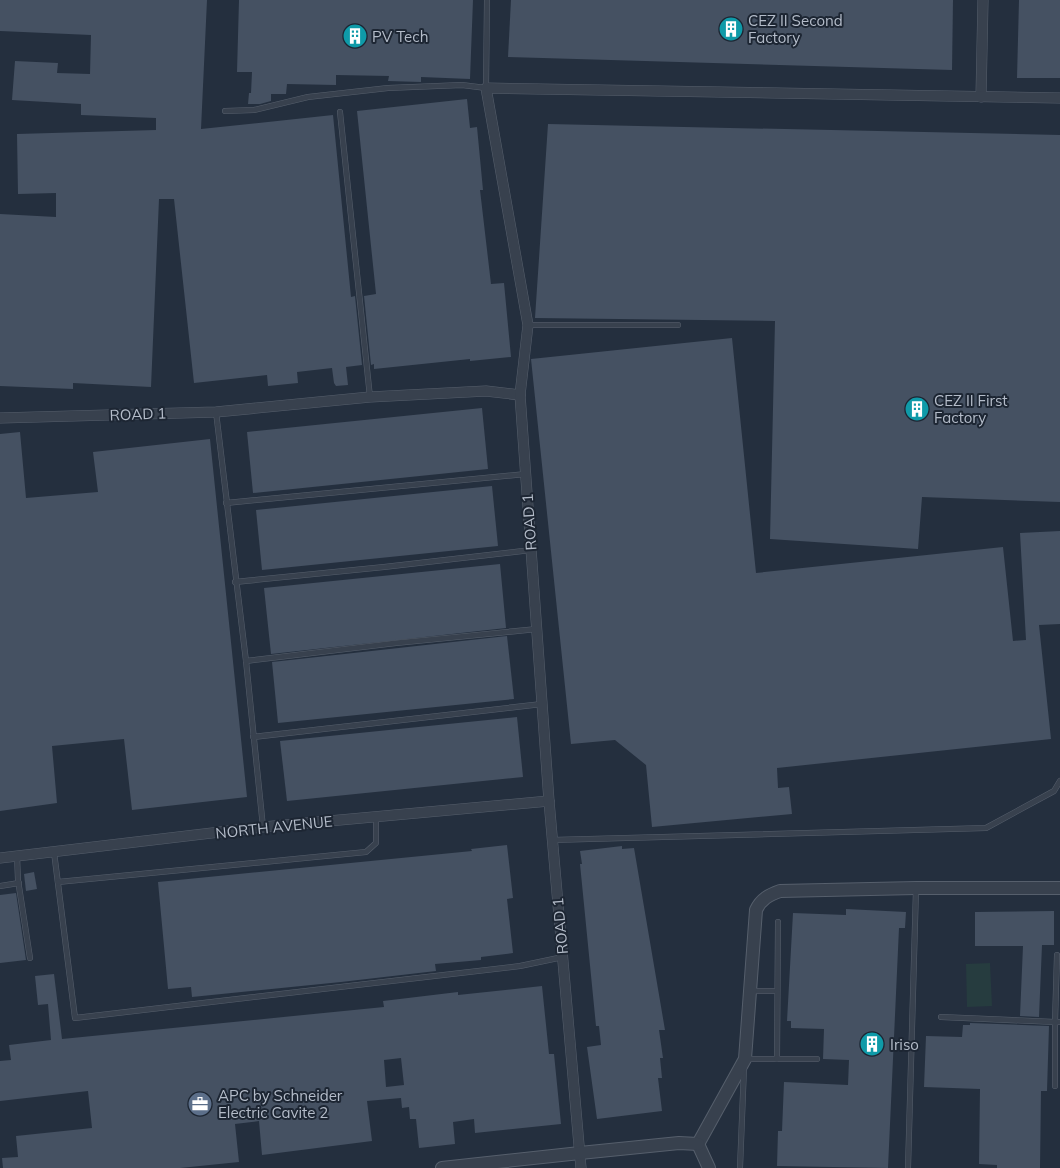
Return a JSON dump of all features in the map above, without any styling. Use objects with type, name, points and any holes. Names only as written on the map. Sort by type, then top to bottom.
[{"type":"street","points":[[981,97],[983,0]]},
{"type":"street","points":[[520,395],[528,325],[486,88],[1060,98]]},
{"type":"street","name":"ROAD 1","points":[[0,418],[216,412],[370,397],[486,391],[520,395],[552,840],[581,1168]]},
{"type":"street","name":"NORTH AVENUE","points":[[0,858],[263,827],[549,801]]},
{"type":"street","points":[[698,1144],[745,1059],[756,910],[762,900],[770,894],[780,891],[916,888],[1060,888]]},
{"type":"street","points":[[442,1168],[679,1143],[698,1144]]},
{"type":"street","points":[[698,1144],[709,1168]]},
{"type":"lane","points":[[225,111],[254,110],[308,97],[388,88],[462,85],[486,88],[487,0]]},
{"type":"lane","points":[[340,112],[370,397]]},
{"type":"lane","points":[[528,325],[678,325]]},
{"type":"lane","points":[[216,412],[246,661],[263,827]]},
{"type":"lane","points":[[226,503],[526,474]]},
{"type":"lane","points":[[235,582],[531,550]]},
{"type":"lane","points":[[246,661],[537,629]]},
{"type":"lane","points":[[253,738],[542,704]]},
{"type":"lane","points":[[552,840],[986,828],[1054,791],[1060,781]]},
{"type":"lane","points":[[58,882],[366,852],[376,843],[376,817]]},
{"type":"lane","points":[[54,852],[75,1018],[520,966],[562,957]]},
{"type":"lane","points":[[17,856],[19,884],[30,958]]},
{"type":"lane","points":[[0,886],[19,884]]},
{"type":"lane","points":[[908,1168],[916,888]]},
{"type":"lane","points":[[776,1059],[778,922]]},
{"type":"lane","points":[[1055,1086],[1057,955]]},
{"type":"lane","points":[[749,991],[777,991]]},
{"type":"lane","points":[[941,1016],[1057,1022]]},
{"type":"lane","points":[[740,1168],[745,1059],[818,1059]]},
{"type":"green space","points":[[990,963],[992,1006],[967,1007],[966,964]]},
{"type":"building","points":[[0,0],[207,0],[201,129],[333,115],[351,297],[355,296],[362,365],[346,367],[348,385],[336,386],[332,368],[297,372],[298,383],[268,386],[267,375],[194,383],[174,199],[159,199],[151,387],[73,383],[73,389],[0,386],[0,214],[56,217],[56,193],[18,194],[17,134],[156,130],[156,118],[81,115],[81,104],[12,100],[15,61],[58,63],[57,73],[90,74],[91,35],[0,31]]},
{"type":"building","name":"PV Tech","points":[[239,0],[473,0],[470,79],[421,77],[421,82],[388,81],[389,76],[336,75],[336,85],[287,84],[286,94],[271,94],[271,101],[260,104],[248,104],[249,93],[251,93],[252,72],[237,72]]},
{"type":"building","name":"CEZ II Second Factory","points":[[511,0],[953,0],[952,70],[508,57]]},
{"type":"building","points":[[1019,0],[1060,0],[1060,78],[1017,78]]},
{"type":"building","points":[[467,99],[470,128],[477,127],[483,190],[480,190],[491,284],[504,283],[511,357],[470,361],[470,359],[374,369],[374,364],[371,365],[364,296],[376,294],[357,111]]},
{"type":"building","name":"CEZ II First Factory","points":[[548,124],[1060,135],[1060,502],[922,497],[918,549],[770,539],[775,321],[535,318]]},
{"type":"building","points":[[732,338],[756,573],[1003,547],[1013,641],[1026,640],[1020,533],[1060,531],[1060,624],[1039,625],[1051,739],[777,768],[778,788],[789,787],[792,814],[652,827],[646,765],[615,740],[571,744],[531,359]]},
{"type":"building","points":[[482,408],[488,469],[253,493],[247,432]]},
{"type":"building","points":[[20,432],[26,498],[98,492],[93,452],[210,439],[247,797],[132,810],[124,739],[52,746],[57,803],[0,811],[0,434]]},
{"type":"building","points":[[492,486],[498,546],[262,570],[256,510]]},
{"type":"building","points":[[500,564],[506,628],[271,654],[264,588]]},
{"type":"building","points":[[507,636],[514,699],[278,723],[272,662]]},
{"type":"building","points":[[517,717],[523,777],[287,801],[280,741]]},
{"type":"building","points":[[507,845],[513,898],[507,899],[513,953],[481,957],[481,960],[435,964],[436,971],[341,982],[192,997],[191,987],[168,989],[158,882],[472,851],[471,849]]},
{"type":"building","points":[[622,846],[622,849],[634,848],[665,1030],[659,1030],[663,1058],[660,1058],[662,1078],[658,1078],[662,1111],[597,1119],[587,1047],[601,1045],[599,1026],[596,1026],[580,851]]},
{"type":"building","points":[[34,872],[37,889],[26,891],[24,874]]},
{"type":"building","points":[[16,893],[26,960],[0,963],[0,895]]},
{"type":"building","name":"Iriso","points":[[846,909],[906,912],[905,928],[899,928],[888,1168],[777,1166],[778,1131],[782,1131],[784,1082],[848,1085],[849,1060],[823,1059],[824,1029],[791,1028],[791,1021],[787,1021],[793,913],[846,915]]},
{"type":"building","points":[[1054,911],[1054,945],[1042,945],[1039,1017],[1020,1016],[1023,946],[975,946],[975,912]]},
{"type":"building","points":[[54,974],[62,1039],[384,1007],[383,1001],[458,992],[458,995],[542,986],[549,1054],[554,1054],[561,1124],[475,1133],[474,1119],[453,1122],[455,1144],[419,1148],[416,1119],[410,1119],[409,1107],[402,1108],[401,1098],[367,1101],[372,1141],[262,1155],[259,1121],[235,1124],[239,1162],[180,1168],[3,1168],[2,1158],[18,1157],[16,1136],[92,1128],[88,1091],[0,1101],[0,1061],[11,1060],[9,1045],[51,1040],[48,1004],[38,1005],[35,976]],"holes":[[[401,1058],[404,1085],[386,1087],[384,1060]]]},
{"type":"building","points":[[970,1023],[1049,1026],[1047,1091],[1041,1091],[1040,1168],[997,1168],[997,1165],[979,1164],[980,1089],[924,1087],[926,1036],[962,1037],[963,1025],[970,1025]]},
{"type":"place","name":"CEZ II Second Factory","points":[[731,29]]},
{"type":"place","name":"PV Tech","points":[[355,36]]},
{"type":"place","name":"CEZ II First Factory","points":[[917,409]]},
{"type":"place","name":"Iriso","points":[[872,1044]]},
{"type":"place","name":"APC by Schneider Electric Cavite 2","points":[[200,1104]]}]
